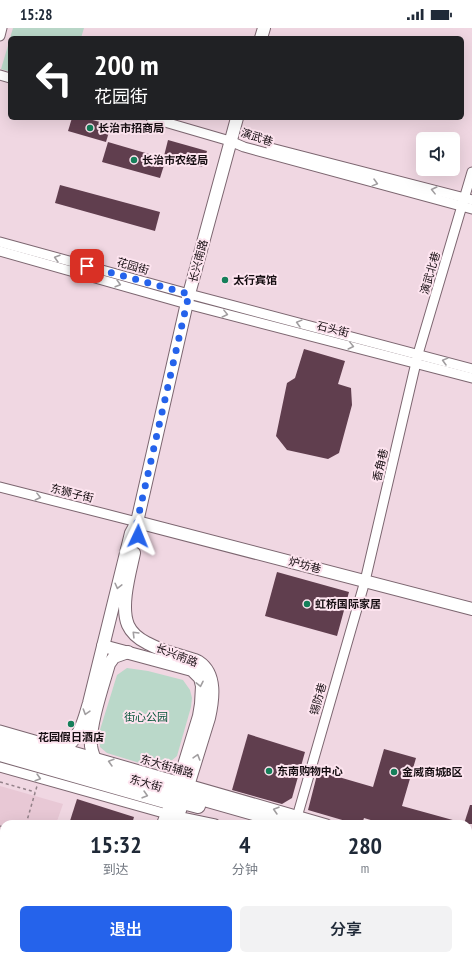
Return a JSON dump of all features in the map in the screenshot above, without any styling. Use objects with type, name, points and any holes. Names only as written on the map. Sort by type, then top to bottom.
[{"type":"main road","name":"长兴南路","points":[[45,754],[63,748],[74,738],[82,726],[131,534],[137,522],[188,299],[236,120]]},
{"type":"main road","name":"长兴南路","points":[[137,522],[138,536],[126,594],[128,624],[133,634],[152,646],[198,661],[210,674],[212,683],[212,705],[209,718],[177,803]]},
{"type":"main road","name":"炉坊巷","points":[[137,522],[472,609]]},
{"type":"main road","name":"长兴南路","points":[[103,646],[192,670],[200,678],[202,694],[199,716],[177,803]]},
{"type":"main road","points":[[97,763],[91,744],[92,730],[109,664],[114,657],[128,652]]},
{"type":"main road","name":"东大街","points":[[0,741],[45,754],[97,763],[177,803],[288,820]]},
{"type":"main road","name":"东大街","points":[[0,754],[244,820]]},
{"type":"street","points":[[0,36],[2,28]]},
{"type":"street","name":"演武巷","points":[[158,120],[230,141],[248,142],[466,201],[472,209]]},
{"type":"street","name":"演武北巷","points":[[417,359],[466,201],[472,172]]},
{"type":"street","name":"花园街","points":[[0,242],[188,299]]},
{"type":"street","name":"花园街","points":[[0,250],[188,299]]},
{"type":"street","name":"石头街","points":[[188,299],[417,359],[472,378]]},
{"type":"street","name":"石头街","points":[[417,359],[472,369]]},
{"type":"street","name":"香角巷","points":[[365,581],[417,359]]},
{"type":"street","name":"东狮子街","points":[[0,487],[137,522]]},
{"type":"street","name":"锡防巷","points":[[294,820],[365,581]]},
{"type":"street","points":[[0,730],[63,748],[97,763]]},
{"type":"street","points":[[0,767],[40,778],[177,803],[208,820]]},
{"type":"path","points":[[27,820],[40,778]]},
{"type":"path","points":[[0,782],[35,792]]},
{"type":"shaded area","points":[[0,786],[63,804],[57,820],[0,820]]},
{"type":"green space","points":[[13,28],[84,28],[82,36],[11,36]]},
{"type":"green space","points":[[8,46],[8,71],[1,69]]},
{"type":"green space","name":"街心公园","points":[[127,668],[148,671],[183,680],[190,690],[192,698],[191,707],[177,756],[165,766],[156,768],[107,753],[100,747],[99,733],[117,675]]},
{"type":"building","name":"长治市招商局","points":[[71,120],[92,120],[111,125],[106,142],[68,131]]},
{"type":"building","points":[[168,140],[207,151],[202,167],[164,156]]},
{"type":"building","name":"长治市农经局","points":[[108,142],[166,159],[160,178],[102,162]]},
{"type":"building","points":[[60,185],[160,212],[155,231],[55,203]]},
{"type":"building","points":[[304,349],[345,361],[338,384],[351,388],[352,405],[339,453],[328,459],[287,450],[276,436],[287,383],[295,378]]},
{"type":"building","name":"虹桥国际家居","points":[[277,572],[349,592],[337,636],[265,616]]},
{"type":"building","name":"东南购物中心","points":[[248,734],[305,752],[292,798],[282,804],[232,790]]},
{"type":"building","points":[[384,749],[416,758],[402,806],[453,820],[371,820],[364,818],[363,820],[342,820],[308,810],[318,771],[373,787]]},
{"type":"building","points":[[77,799],[134,817],[133,820],[70,820]]},
{"type":"building","points":[[470,805],[472,805],[472,820],[465,820]]},
{"type":"place","name":"长治市招商局","points":[[90,128]]},
{"type":"place","name":"长治市农经局","points":[[134,160]]},
{"type":"place","name":"太行宾馆","points":[[225,280]]},
{"type":"place","name":"虹桥国际家居","points":[[307,604]]},
{"type":"place","name":"花园假日酒店","points":[[71,724]]},
{"type":"place","name":"东南购物中心","points":[[269,771]]},
{"type":"place","name":"金威商城B区","points":[[394,772]]},
{"type":"route","points":[[87,266],[189,294],[137,522],[138,536]]}]
